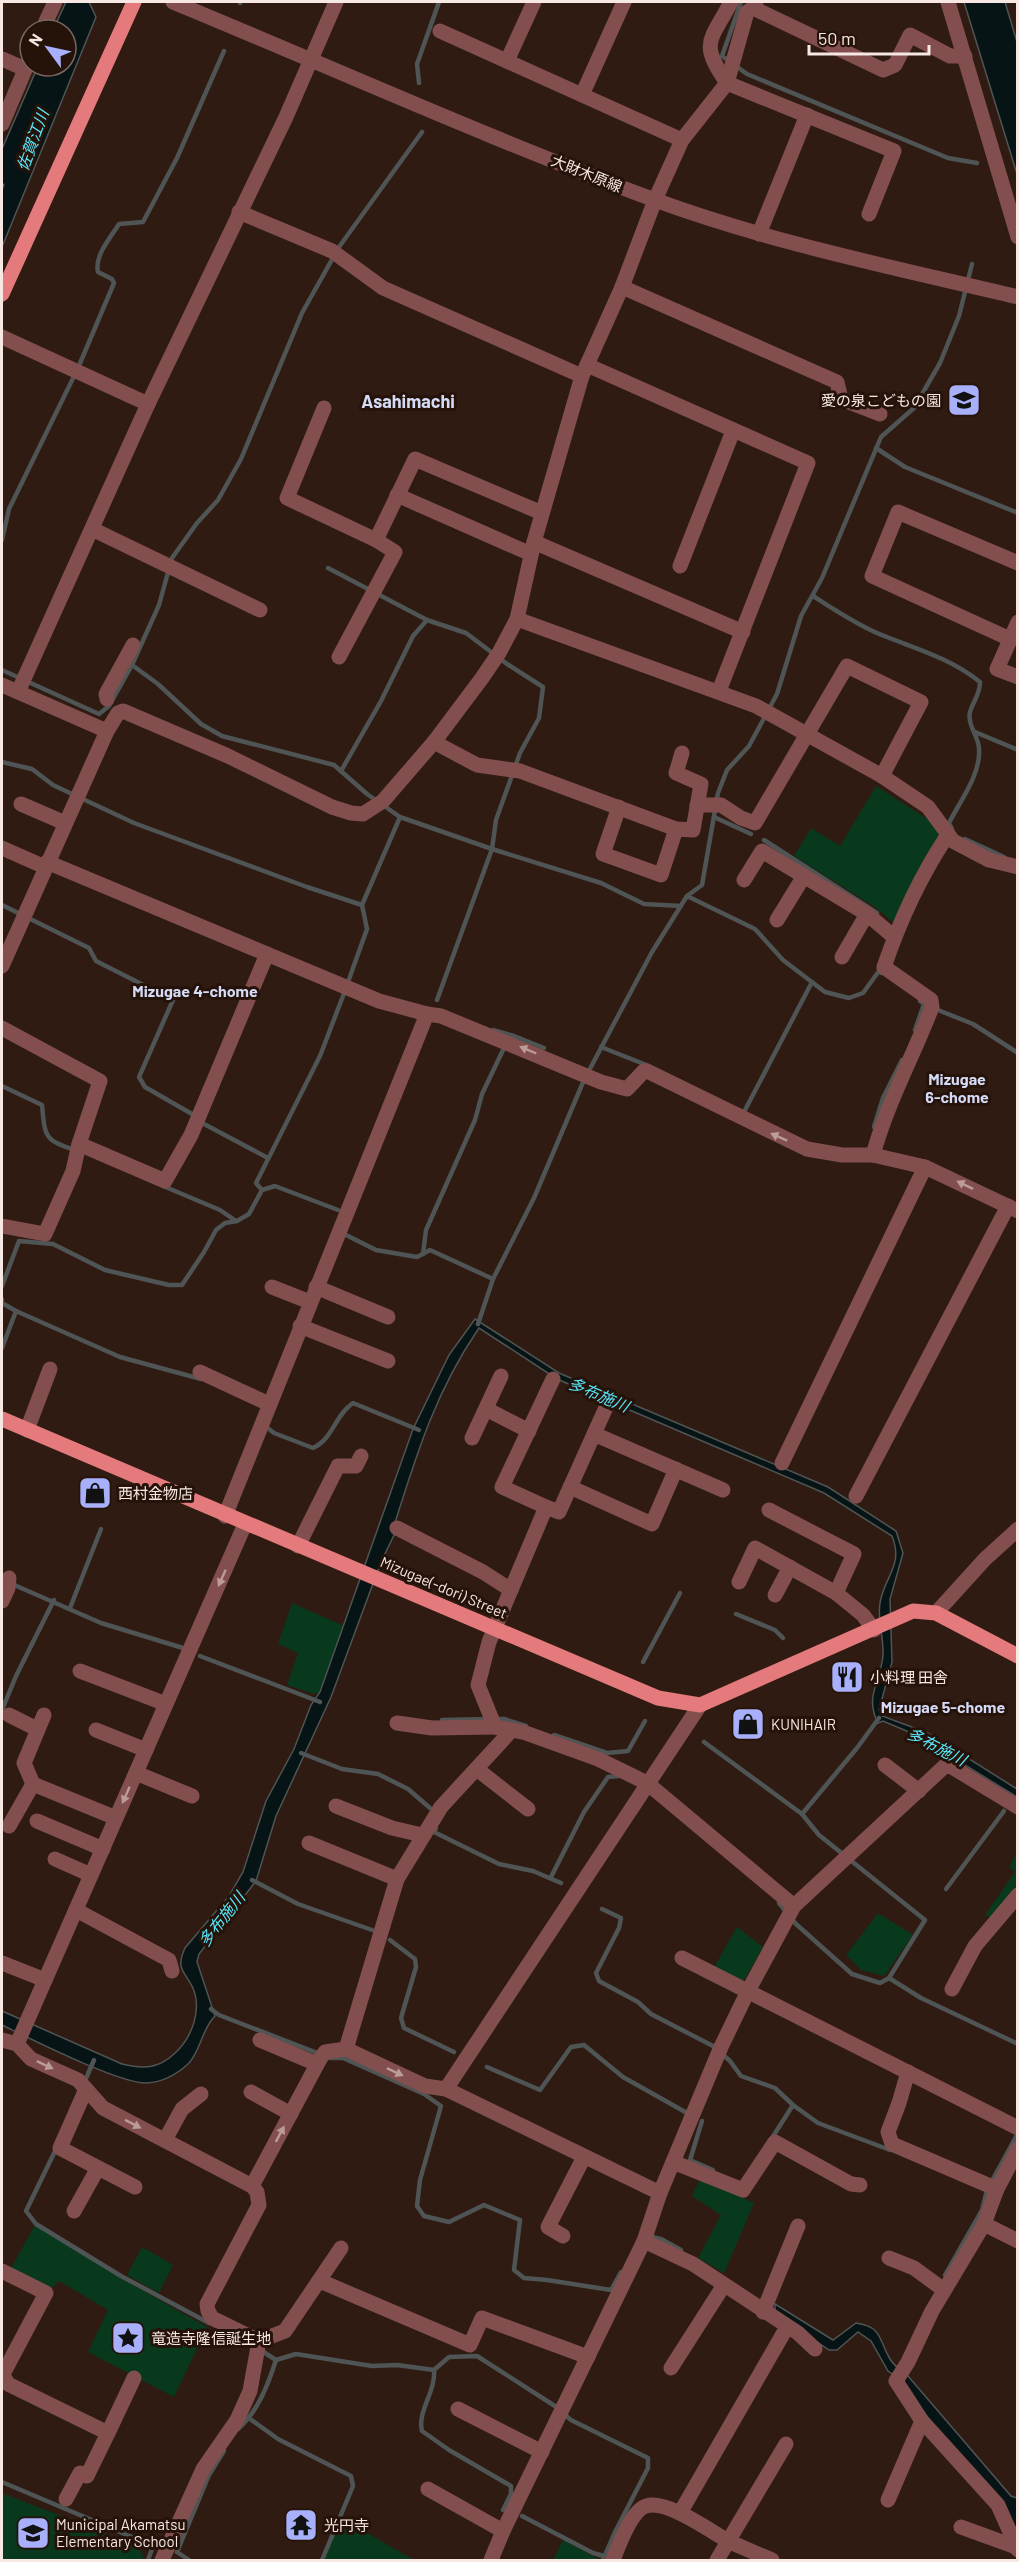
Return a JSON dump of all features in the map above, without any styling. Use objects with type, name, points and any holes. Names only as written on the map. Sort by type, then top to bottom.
[{"type":"main road","points":[[2,294],[134,2]]},
{"type":"main road","name":"Mizugae(-dori) Street","points":[[2,1419],[225,1516],[658,1698],[700,1705]]},
{"type":"main road","points":[[700,1705],[913,1611],[936,1612],[1017,1656]]},
{"type":"street","points":[[48,18],[55,2]]},
{"type":"street","name":"大財木原線","points":[[173,2],[311,62],[655,200],[759,234],[1017,297]]},
{"type":"street","points":[[22,684],[148,404],[311,62],[336,2]]},
{"type":"street","points":[[507,61],[534,2]]},
{"type":"street","points":[[582,95],[624,2]]},
{"type":"street","points":[[730,2],[709,43],[712,61],[727,83],[894,151],[869,214]]},
{"type":"street","points":[[948,2],[1017,237]]},
{"type":"street","points":[[2,966],[77,796],[118,712],[123,711],[228,756],[332,807],[351,813],[363,814],[380,803],[434,742],[496,658],[517,619],[532,548],[584,371],[682,140],[727,83],[747,12],[755,5],[883,70],[895,65],[910,35],[950,56],[965,56]]},
{"type":"street","points":[[440,31],[682,140]]},
{"type":"street","points":[[2,59],[18,62]]},
{"type":"street","points":[[3,118],[22,78]]},
{"type":"street","points":[[759,234],[807,115]]},
{"type":"street","points":[[239,212],[335,254],[383,288],[808,463],[719,692]]},
{"type":"street","points":[[622,286],[837,382],[841,399],[880,414]]},
{"type":"street","points":[[2,337],[148,404]]},
{"type":"street","points":[[324,408],[287,498],[376,540],[395,552],[339,657]]},
{"type":"street","points":[[680,566],[733,431]]},
{"type":"street","points":[[376,540],[415,459],[542,513]]},
{"type":"street","points":[[397,495],[743,632]]},
{"type":"street","points":[[1010,639],[872,576],[898,512],[1017,562]]},
{"type":"street","points":[[92,529],[260,610]]},
{"type":"street","points":[[517,619],[719,692],[767,713],[882,776],[928,807],[941,822],[950,838],[989,860],[1017,867]]},
{"type":"street","points":[[1017,622],[997,669],[1017,677]]},
{"type":"street","points":[[107,699],[106,694],[133,645]]},
{"type":"street","points":[[882,776],[921,702],[847,666],[755,823],[762,851],[867,914],[894,937]]},
{"type":"street","points":[[2,685],[22,684],[107,731]]},
{"type":"street","points":[[434,742],[477,765],[515,770],[676,829],[693,830],[710,805]]},
{"type":"street","points":[[682,753],[676,772],[701,784],[710,805],[755,823]]},
{"type":"street","points":[[21,804],[65,823]]},
{"type":"street","points":[[619,807],[603,854],[661,875],[676,829]]},
{"type":"street","points":[[873,1155],[881,1124],[894,1092],[915,1053],[932,1007],[931,1000],[884,967],[894,937],[923,873],[950,838]]},
{"type":"street","points":[[2,848],[379,1001],[441,1016],[586,1075],[627,1089],[644,1071],[647,1071],[807,1149],[842,1155],[873,1155],[925,1167],[1013,1208],[856,1496]]},
{"type":"street","points":[[744,880],[762,851]]},
{"type":"street","points":[[777,920],[804,876]]},
{"type":"street","points":[[842,957],[867,914]]},
{"type":"street","points":[[77,1151],[165,1181],[191,1135],[267,954]]},
{"type":"street","points":[[225,1516],[427,1014]]},
{"type":"street","points":[[2,1028],[100,1081],[77,1151],[73,1171],[45,1234],[2,1226]]},
{"type":"street","points":[[782,1464],[925,1167]]},
{"type":"street","points":[[272,1287],[310,1302]]},
{"type":"street","points":[[316,1287],[388,1317]]},
{"type":"street","points":[[300,1326],[388,1361]]},
{"type":"street","points":[[27,1430],[50,1369]]},
{"type":"street","points":[[200,1372],[269,1404]]},
{"type":"street","points":[[472,1438],[501,1376]]},
{"type":"street","points":[[553,1379],[502,1487],[546,1507],[559,1512],[608,1403]]},
{"type":"street","points":[[486,1409],[529,1431]]},
{"type":"street","points":[[594,1434],[723,1490]]},
{"type":"street","points":[[298,1546],[338,1466],[356,1466],[361,1456]]},
{"type":"street","points":[[570,1487],[652,1524],[676,1469]]},
{"type":"street","points":[[493,1722],[478,1685],[489,1642],[546,1507]]},
{"type":"street","points":[[769,1510],[854,1554],[837,1593]]},
{"type":"street","points":[[19,2040],[245,1524]]},
{"type":"street","points":[[397,1528],[483,1572],[511,1590]]},
{"type":"street","points":[[936,1612],[985,1559],[1017,1529]]},
{"type":"street","points":[[739,1582],[754,1548],[837,1593],[863,1615],[874,1630]]},
{"type":"street","points":[[775,1595],[790,1567]]},
{"type":"street","points":[[80,1671],[166,1704]]},
{"type":"street","points":[[446,2089],[700,1705]]},
{"type":"street","points":[[9,1715],[37,1729]]},
{"type":"street","points":[[44,1715],[24,1763],[33,1784],[116,1818]]},
{"type":"street","points":[[397,1723],[432,1728],[493,1722],[511,1731],[523,1732],[598,1759],[647,1782],[791,1912]]},
{"type":"street","points":[[96,1730],[146,1750]]},
{"type":"street","points":[[346,2049],[397,1879],[441,1807],[478,1770],[511,1731]]},
{"type":"street","points":[[491,2560],[503,2530],[646,2237],[660,2193],[719,2051],[748,1991],[791,1912],[845,1857],[947,1764],[1017,1807]]},
{"type":"street","points":[[885,1766],[919,1791]]},
{"type":"street","points":[[478,1770],[528,1809]]},
{"type":"street","points":[[136,1773],[192,1796]]},
{"type":"street","points":[[9,1826],[33,1784]]},
{"type":"street","points":[[336,1806],[392,1828],[422,1835]]},
{"type":"street","points":[[37,1821],[102,1849]]},
{"type":"street","points":[[309,1843],[397,1879]]},
{"type":"street","points":[[56,1859],[91,1875]]},
{"type":"street","points":[[952,1989],[975,1947],[1017,1895]]},
{"type":"street","points":[[76,1910],[169,1960],[171,1971]]},
{"type":"street","points":[[682,1958],[1017,2127]]},
{"type":"street","points":[[2,1963],[45,1980]]},
{"type":"street","points":[[2,2040],[19,2040]]},
{"type":"street","points":[[19,2040],[31,2059],[82,2085],[103,2108],[252,2186],[257,2192],[259,2205],[207,2304],[208,2312],[213,2318],[259,2347]]},
{"type":"street","points":[[260,2040],[321,2059],[346,2049],[425,2086],[446,2089],[660,2193]]},
{"type":"street","points":[[252,2186],[321,2059]]},
{"type":"street","points":[[908,2072],[888,2132],[892,2144],[991,2187]]},
{"type":"street","points":[[82,2085],[60,2148],[135,2187]]},
{"type":"street","points":[[251,2092],[291,2114]]},
{"type":"street","points":[[165,2140],[182,2109],[201,2094]]},
{"type":"street","points":[[674,2162],[743,2190],[775,2142],[851,2184],[860,2185]]},
{"type":"street","points":[[1017,2149],[991,2187],[984,2224],[940,2287],[896,2381],[922,2421],[998,2505],[1017,2549]]},
{"type":"street","points":[[564,2236],[548,2227],[584,2157]]},
{"type":"street","points":[[74,2211],[98,2168]]},
{"type":"street","points":[[984,2224],[1017,2241]]},
{"type":"street","points":[[766,2305],[798,2226]]},
{"type":"street","points":[[646,2237],[724,2284],[766,2305],[787,2327],[815,2349]]},
{"type":"street","points":[[166,2552],[203,2469],[237,2420],[250,2391],[259,2347],[285,2331],[341,2248]]},
{"type":"street","points":[[889,2258],[914,2268],[940,2287]]},
{"type":"street","points":[[2,2271],[46,2293],[2,2374],[8,2384],[108,2433]]},
{"type":"street","points":[[320,2281],[470,2345],[482,2318],[588,2357]]},
{"type":"street","points":[[671,2368],[724,2284]]},
{"type":"street","points":[[680,2514],[787,2327]]},
{"type":"street","points":[[66,2499],[80,2473],[87,2476],[134,2378]]},
{"type":"street","points":[[458,2409],[542,2452]]},
{"type":"street","points":[[888,2500],[922,2421]]},
{"type":"street","points":[[717,2560],[737,2530],[786,2444]]},
{"type":"street","points":[[428,2489],[503,2530]]},
{"type":"street","points":[[613,2560],[622,2538],[638,2512],[646,2506],[661,2506],[680,2514],[728,2541],[772,2560]]},
{"type":"street","points":[[961,2527],[1017,2549]]},
{"type":"green space","points":[[876,786],[935,824],[947,841],[900,928],[875,907],[794,856],[811,828],[840,846]]},
{"type":"green space","points":[[292,1603],[344,1626],[320,1692],[314,1694],[287,1685],[298,1653],[278,1644]]},
{"type":"green space","points":[[1017,1852],[1017,1890],[992,1919],[985,1915],[1015,1872],[1009,1867]]},
{"type":"green space","points":[[878,1913],[913,1935],[884,1976],[861,1970],[846,1955]]},
{"type":"green space","points":[[737,1927],[763,1947],[743,1982],[713,1969]]},
{"type":"green space","points":[[700,2179],[754,2203],[724,2273],[698,2258],[721,2215],[692,2196]]},
{"type":"green space","points":[[35,2225],[124,2280],[207,2327],[174,2397],[88,2352],[108,2310],[59,2281],[51,2289],[11,2268]]},
{"type":"green space","points":[[142,2247],[173,2265],[159,2293],[127,2275]]},
{"type":"green space","name":"Municipal Akamatsu Elementary School","points":[[2,2493],[138,2546],[144,2558],[143,2560],[2,2560]]},
{"type":"green space","points":[[341,2518],[414,2560],[324,2560]]},
{"type":"green space","points":[[563,2540],[600,2560],[553,2560]]},
{"type":"water","points":[[66,2],[89,2],[96,17],[78,61],[78,18],[59,18]]},
{"type":"water","points":[[964,2],[1005,2],[1017,42],[1017,174]]},
{"type":"water","name":"佐賀江川","points":[[33,78],[71,78],[2,247],[2,190],[4,185],[2,183],[2,149]]},
{"type":"water","name":"多布施川","points":[[475,1319],[559,1373],[828,1487],[896,1531],[903,1553],[890,1599],[892,1662],[879,1710],[882,1716],[928,1733],[1017,1789],[1017,1797],[960,1762],[951,1753],[947,1754],[916,1735],[883,1721],[878,1723],[874,1713],[873,1697],[883,1655],[879,1609],[882,1594],[895,1563],[895,1546],[892,1536],[824,1493],[557,1379],[479,1328],[450,1376],[428,1425],[393,1529],[395,1533],[381,1562],[331,1697],[276,1816],[256,1881],[199,1954],[197,1962],[215,2016],[207,2027],[192,2059],[179,2071],[164,2079],[147,2083],[134,2081],[75,2060],[2,2025],[2,2011],[122,2064],[137,2067],[162,2063],[174,2054],[186,2040],[194,2023],[196,2004],[192,1986],[181,1965],[182,1955],[185,1948],[229,1896],[243,1872],[266,1801],[294,1749],[311,1705],[320,1692],[413,1429],[449,1355]]},
{"type":"water","points":[[775,2304],[833,2340],[856,2323],[875,2331],[894,2364],[908,2376],[1011,2496],[1017,2498],[1017,2535],[925,2419],[901,2380],[888,2371],[871,2341],[858,2332],[837,2350],[829,2350],[775,2313]]},
{"type":"waterway","points":[[419,83],[417,64],[439,2]]},
{"type":"waterway","points":[[729,61],[722,56],[741,2]]},
{"type":"waterway","points":[[2,540],[9,509],[78,368],[114,283],[112,279],[98,272],[97,266],[101,253],[119,224],[143,222],[177,158],[224,51]]},
{"type":"waterway","points":[[736,66],[747,74],[948,158],[977,163]]},
{"type":"waterway","points":[[2,670],[99,714],[109,706],[132,665],[159,605],[172,558],[197,523],[218,500],[241,459],[302,313],[339,247],[422,132]]},
{"type":"waterway","points":[[478,1324],[493,1279],[534,1198],[584,1080],[652,952],[687,896],[702,885],[718,793],[727,770],[749,746],[777,694],[801,616],[822,578],[881,437],[914,408],[940,363],[959,316],[972,264]]},
{"type":"waterway","points":[[876,448],[905,467],[1018,513]]},
{"type":"waterway","points":[[328,568],[427,620]]},
{"type":"waterway","points":[[813,596],[860,625],[943,659],[980,682],[979,691],[970,712],[979,758],[969,787],[949,823],[952,829]]},
{"type":"waterway","points":[[341,771],[381,701],[413,636],[427,620],[466,633],[507,664],[543,687],[539,718],[520,753],[496,820],[492,849],[437,1000]]},
{"type":"waterway","points":[[132,665],[158,684],[201,724],[222,736],[334,765],[367,794],[400,817],[601,883],[644,904],[681,906]]},
{"type":"waterway","points":[[975,732],[1018,750]]},
{"type":"waterway","points":[[2,762],[32,769],[53,785],[134,823],[362,905]]},
{"type":"waterway","points":[[2,1286],[19,1241],[53,1244],[105,1270],[169,1285],[182,1285],[216,1230],[225,1223],[237,1221],[249,1214],[262,1190],[256,1183],[320,1056],[343,996],[367,929],[362,905],[400,817]]},
{"type":"waterway","points":[[714,817],[751,834]]},
{"type":"waterway","points":[[965,839],[1004,857]]},
{"type":"waterway","points":[[764,840],[877,913]]},
{"type":"waterway","points":[[687,896],[755,929],[783,960],[825,992],[849,998],[863,993],[879,971],[881,973]]},
{"type":"waterway","points":[[2,905],[89,948],[96,961],[173,1000],[139,1077],[145,1087],[192,1114]]},
{"type":"waterway","points":[[744,1112],[812,982]]},
{"type":"waterway","points":[[915,1030],[924,1004],[920,1001]]},
{"type":"waterway","points":[[938,1010],[973,1024],[1018,1053]]},
{"type":"waterway","points":[[493,1030],[544,1048]]},
{"type":"waterway","points":[[601,1047],[649,1066]]},
{"type":"waterway","points":[[423,1254],[426,1230],[475,1120],[482,1094],[504,1048]]},
{"type":"waterway","points":[[874,1127],[883,1098],[902,1060]]},
{"type":"waterway","points":[[2,1086],[42,1105],[48,1136],[57,1143],[75,1150]]},
{"type":"waterway","points":[[204,1124],[268,1158]]},
{"type":"waterway","points":[[163,1186],[220,1210],[236,1221]]},
{"type":"waterway","points":[[262,1190],[275,1186],[338,1210]]},
{"type":"waterway","points":[[344,1234],[376,1250],[417,1257],[430,1250],[493,1279]]},
{"type":"waterway","points":[[2,1299],[2,1303],[16,1311]]},
{"type":"waterway","points":[[2,1348],[16,1311],[120,1357],[201,1379]]},
{"type":"waterway","points":[[269,1429],[313,1448],[325,1439],[342,1414],[353,1403],[419,1430]]},
{"type":"waterway","points":[[70,1608],[101,1529]]},
{"type":"waterway","points":[[12,1584],[101,1623],[183,1648]]},
{"type":"waterway","points":[[643,1662],[680,1593]]},
{"type":"waterway","points":[[2,1710],[16,1676],[54,1600]]},
{"type":"waterway","points":[[736,1614],[775,1630],[783,1638]]},
{"type":"waterway","points":[[200,1656],[320,1702]]},
{"type":"waterway","points":[[802,1814],[879,1718]]},
{"type":"waterway","points":[[442,1720],[488,1719]]},
{"type":"waterway","points":[[496,1719],[504,1719],[526,1726]]},
{"type":"waterway","points":[[554,1735],[607,1753],[628,1751],[645,1721]]},
{"type":"waterway","points":[[704,1742],[802,1814],[819,1835],[925,1920],[889,1978],[880,1983],[852,1974],[796,1924],[779,1903]]},
{"type":"waterway","points":[[301,1753],[342,1769],[378,1774],[408,1789],[430,1808]]},
{"type":"waterway","points":[[551,1877],[584,1812],[608,1777],[619,1776]]},
{"type":"waterway","points":[[946,1889],[1004,1811]]},
{"type":"waterway","points":[[436,1828],[434,1832],[499,1864],[533,1871],[561,1883]]},
{"type":"waterway","points":[[252,1880],[298,1904],[372,1930]]},
{"type":"waterway","points":[[602,1909],[621,1918],[619,1928],[596,1973],[599,1981],[638,2002],[651,2014],[713,2046],[730,2061],[741,2076],[775,2088],[793,2105],[818,2123],[890,2150]]},
{"type":"waterway","points":[[390,1940],[415,1959],[416,1967],[401,2018],[404,2028],[454,2052]]},
{"type":"waterway","points":[[889,1978],[921,1998],[1018,2044]]},
{"type":"waterway","points":[[211,2009],[219,2015],[320,2054]]},
{"type":"waterway","points":[[487,2067],[540,2090],[571,2047],[584,2045],[623,2077],[687,2113]]},
{"type":"waterway","points":[[330,2058],[343,2058],[424,2094],[441,2106],[420,2180],[417,2206],[424,2216],[449,2222],[484,2205],[520,2220],[514,2270],[524,2278],[611,2290],[621,2272]]},
{"type":"waterway","points":[[84,2083],[94,2060]]},
{"type":"waterway","points":[[772,2138],[793,2105]]},
{"type":"waterway","points":[[702,2121],[690,2160],[713,2170]]},
{"type":"waterway","points":[[945,2275],[982,2210],[987,2190],[1018,2133]]},
{"type":"waterway","points":[[56,2149],[26,2211],[36,2224],[121,2276],[209,2323]]},
{"type":"waterway","points":[[648,2236],[661,2239],[681,2250]]},
{"type":"waterway","points":[[262,2351],[276,2360],[296,2354],[372,2366],[397,2365],[434,2370]]},
{"type":"waterway","points":[[434,2370],[449,2357],[477,2356],[558,2408]]},
{"type":"waterway","points":[[238,2429],[257,2406],[276,2360]]},
{"type":"waterway","points":[[434,2370],[432,2386],[422,2416],[422,2431],[449,2450],[511,2486],[511,2494],[503,2510]]},
{"type":"waterway","points":[[564,2414],[571,2420],[648,2458],[648,2468],[603,2560]]},
{"type":"waterway","points":[[250,2419],[278,2439],[351,2476],[353,2486],[322,2560]]},
{"type":"waterway","points":[[177,2552],[209,2475],[224,2451]]},
{"type":"waterway","points":[[2,2482],[153,2546],[148,2560]]},
{"type":"waterway","points":[[522,2516],[593,2553],[604,2556]]},
{"type":"waterway","points":[[177,2552],[189,2560]]},
{"type":"place","name":"愛の泉こどもの園","points":[[964,400]]},
{"type":"place","name":"西村金物店","points":[[95,1493]]},
{"type":"place","name":"小料理 田舎","points":[[847,1677]]},
{"type":"place","name":"KUNIHAIR","points":[[748,1724]]},
{"type":"place","name":"竜造寺隆信誕生地","points":[[128,2338]]},
{"type":"place","name":"光円寺","points":[[301,2525]]},
{"type":"place","name":"Municipal Akamatsu Elementary School","points":[[33,2533]]},
{"type":"district","name":"Asahimachi","points":[[408,401]]},
{"type":"district","name":"Mizugae 4-chome","points":[[195,990]]},
{"type":"district","name":"Mizugae 6-chome","points":[[957,1087]]},
{"type":"district","name":"Mizugae 5-chome","points":[[943,1706]]}]
